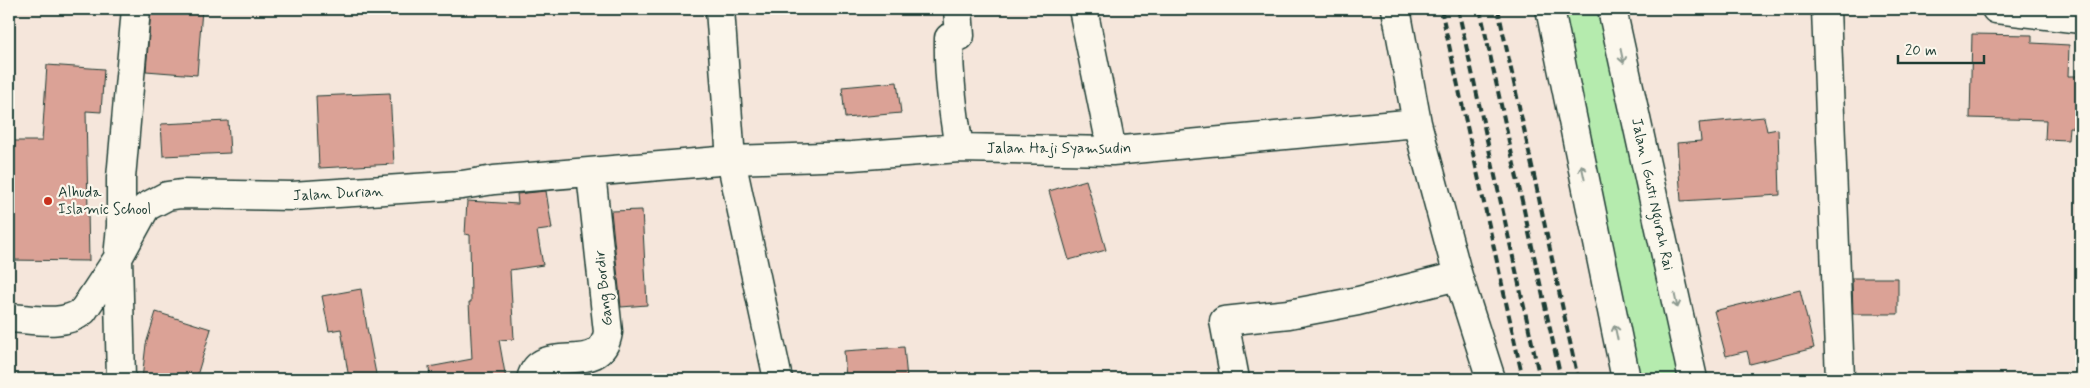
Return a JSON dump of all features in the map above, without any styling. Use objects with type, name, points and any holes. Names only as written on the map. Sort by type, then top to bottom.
[{"type":"street","points":[[121,379],[118,258],[121,226],[120,178],[136,9]]},
{"type":"street","points":[[720,9],[731,160],[778,379]]},
{"type":"street","points":[[958,9],[960,36],[949,38],[948,50],[959,148]]},
{"type":"street","points":[[1083,9],[1112,151]]},
{"type":"street","points":[[1396,9],[1416,123],[1458,276],[1491,379]]},
{"type":"street","points":[[1550,9],[1626,379]]},
{"type":"street","name":"Jalan I Gusti Ngurah Rai","points":[[1612,9],[1693,379]]},
{"type":"street","points":[[1826,9],[1840,379]]},
{"type":"street","points":[[1996,9],[2081,19]]},
{"type":"street","name":"Jalan Haji Syamsudin","points":[[731,160],[852,156],[959,148],[1112,151],[1416,123]]},
{"type":"street","name":"Jalan Durian","points":[[9,318],[66,320],[75,318],[83,311],[118,258],[146,207],[167,196],[181,194],[292,196],[462,185],[494,180],[731,160]]},
{"type":"street","name":"Gang Bordir","points":[[531,379],[536,368],[547,361],[586,357],[602,350],[606,343],[608,332],[591,173]]},
{"type":"street","points":[[1235,379],[1224,321],[1289,314],[1458,276]]},
{"type":"green space","points":[[1550,9],[1612,9],[1693,379],[1626,379]]},
{"type":"building","points":[[151,9],[202,9],[197,75],[146,71]]},
{"type":"building","points":[[1972,34],[2032,35],[2032,43],[2069,45],[2068,76],[2081,76],[2081,128],[2069,127],[2068,140],[2045,139],[2046,120],[1970,118]]},
{"type":"building","name":"Alhuda Islamic School","points":[[47,65],[104,69],[101,112],[86,111],[89,261],[9,260],[9,141],[42,141]]},
{"type":"building","points":[[897,82],[901,113],[845,118],[842,87]]},
{"type":"building","points":[[390,93],[394,164],[319,168],[316,96]]},
{"type":"building","points":[[1764,117],[1767,131],[1778,129],[1780,195],[1681,201],[1677,143],[1701,141],[1699,123]]},
{"type":"building","points":[[228,121],[230,153],[163,156],[161,124]]},
{"type":"building","points":[[1086,180],[1106,250],[1069,260],[1049,191]]},
{"type":"building","points":[[546,191],[552,229],[537,231],[543,265],[510,270],[514,339],[499,340],[506,379],[430,379],[429,367],[472,359],[469,302],[471,302],[470,235],[465,234],[467,201],[518,204],[517,194]]},
{"type":"building","points":[[642,210],[647,305],[621,307],[611,211]]},
{"type":"building","points":[[1852,278],[1898,278],[1898,314],[1853,314]]},
{"type":"building","points":[[361,289],[377,379],[349,379],[341,329],[329,331],[322,296]]},
{"type":"building","points":[[1800,290],[1814,348],[1750,364],[1747,351],[1726,356],[1714,311]]},
{"type":"building","points":[[156,312],[211,329],[196,379],[142,379],[146,344]]},
{"type":"building","points":[[904,347],[907,379],[846,379],[844,351]]},
{"type":"railway","points":[[1441,9],[1523,379]]},
{"type":"railway","points":[[1458,9],[1540,379]]},
{"type":"railway","points":[[1480,9],[1561,379]]},
{"type":"railway","points":[[1498,9],[1578,379]]},
{"type":"place","name":"Alhuda Islamic School","points":[[48,201]]}]
